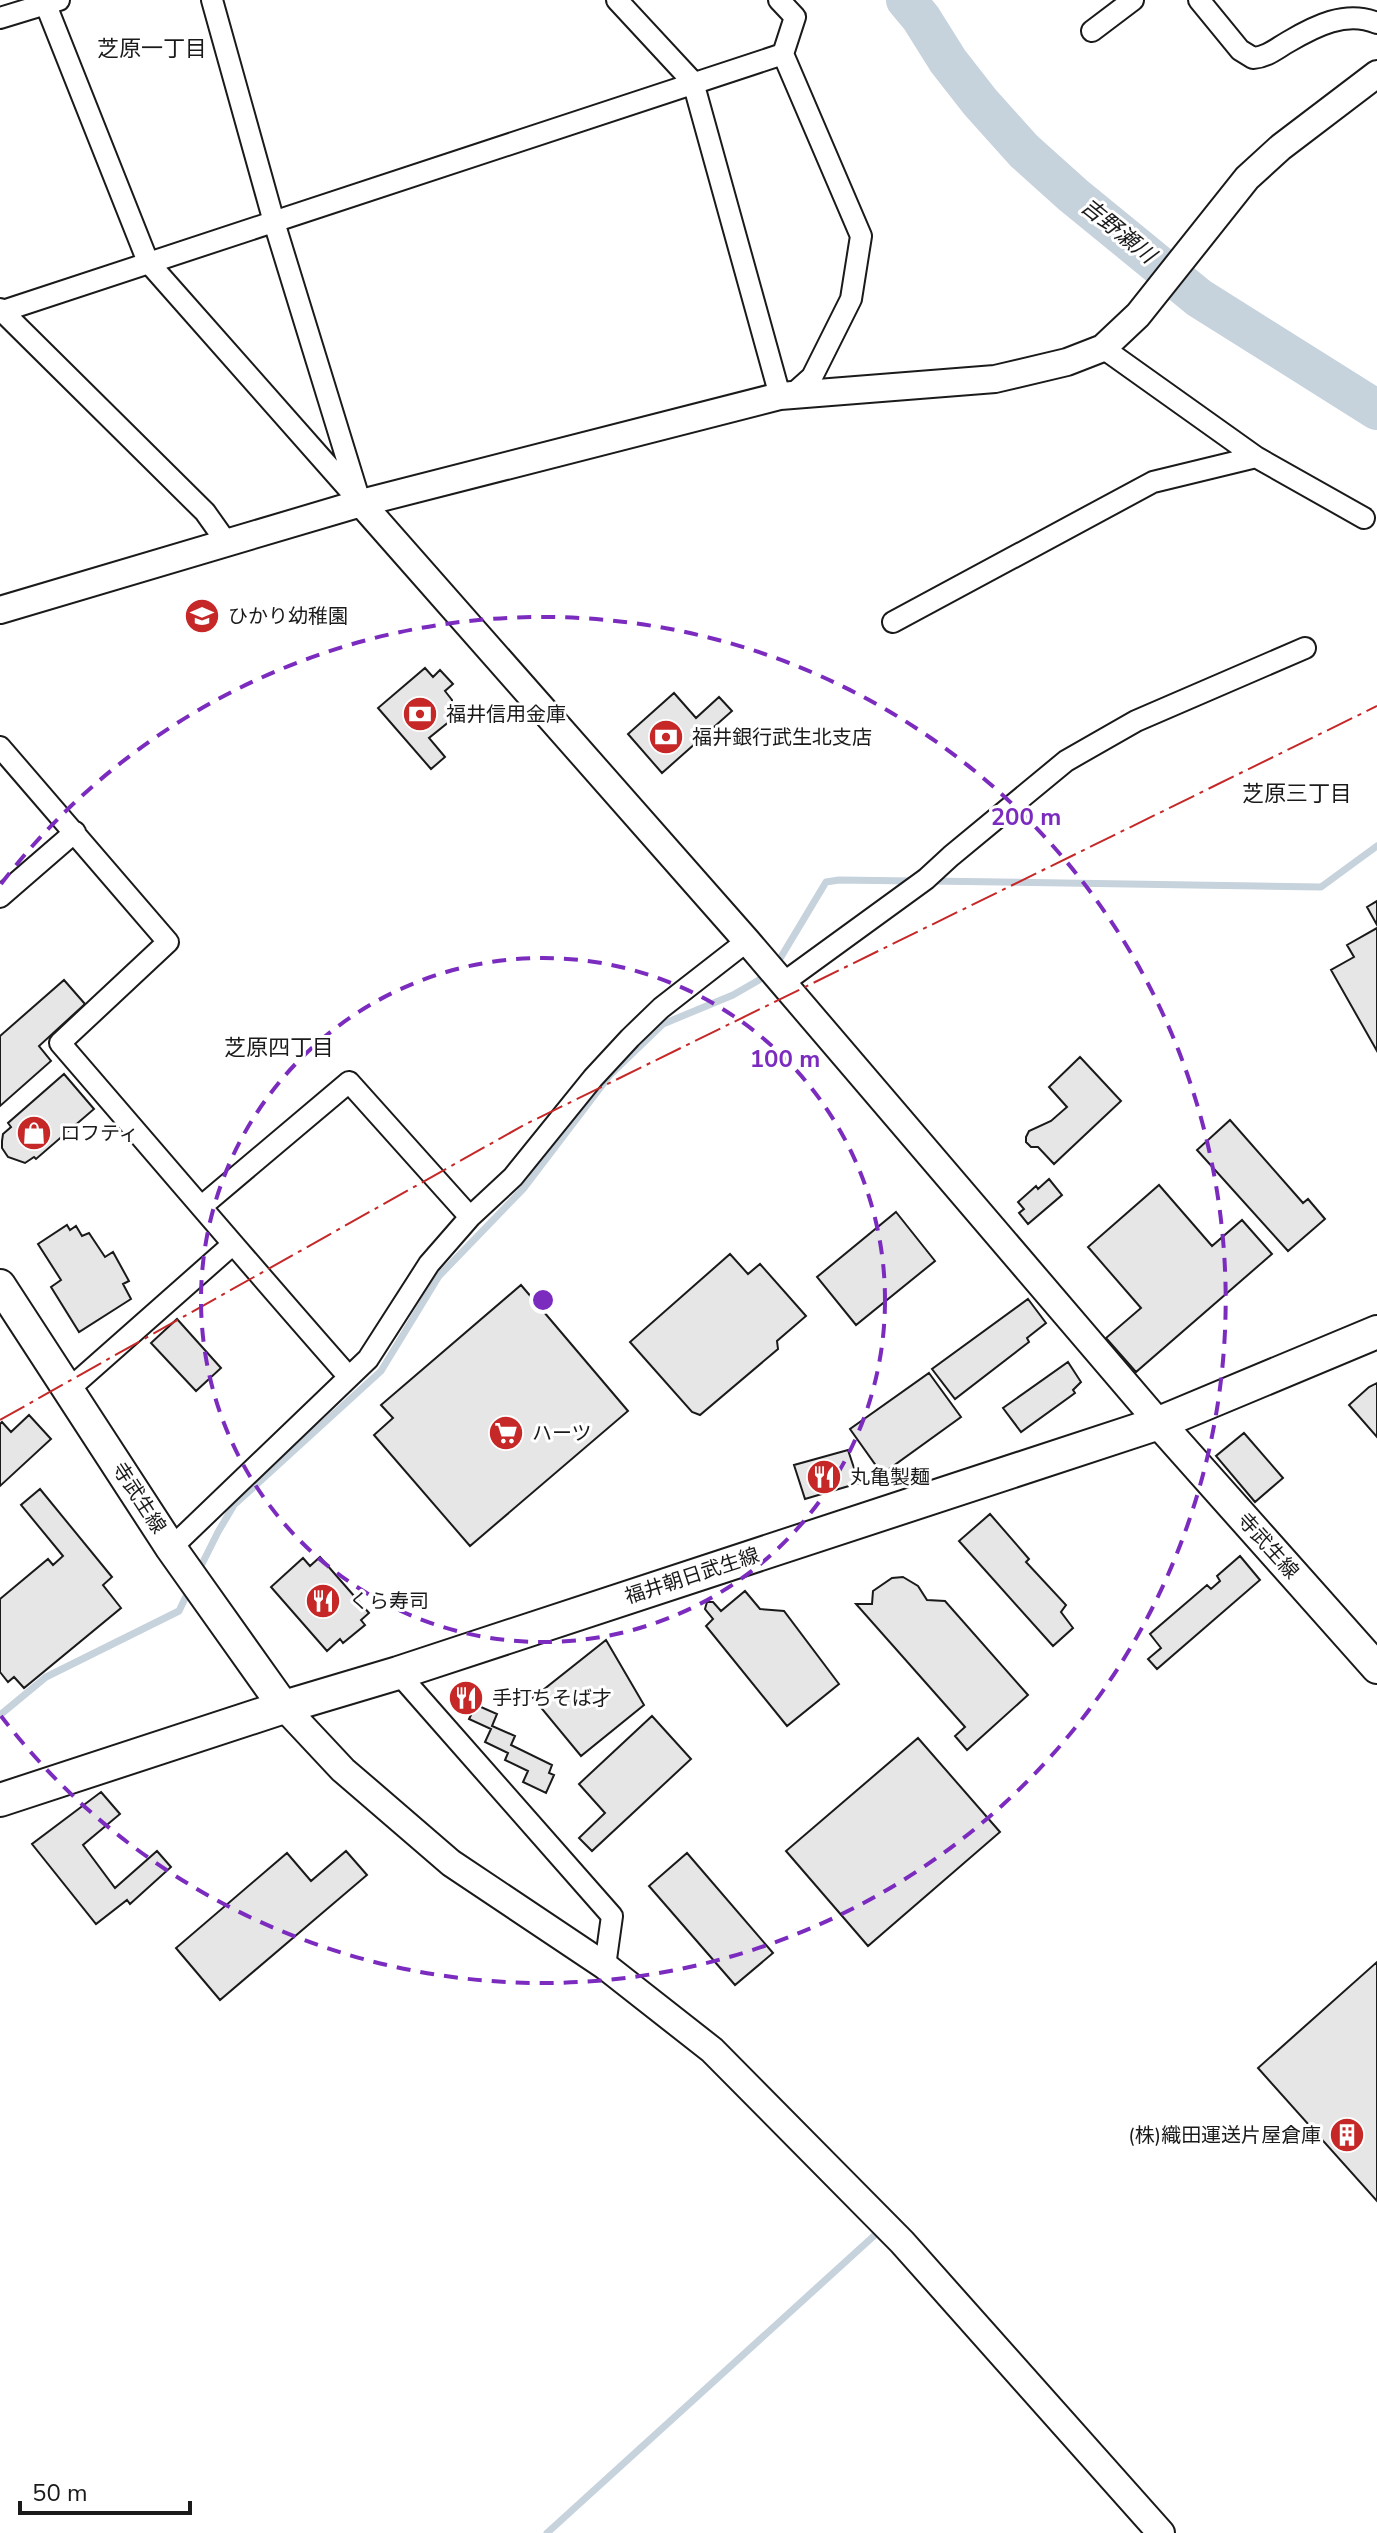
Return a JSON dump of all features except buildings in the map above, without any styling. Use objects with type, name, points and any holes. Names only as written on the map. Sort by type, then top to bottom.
[{"type":"main road","name":"寺武生線","points":[[0,1285],[171,1548],[284,1707]]},
{"type":"main road","name":"福井朝日武生線","points":[[0,1800],[1159,1423],[1377,1332]]},
{"type":"main road","name":"寺武生線","points":[[1159,1423],[1377,1668]]},
{"type":"street","points":[[212,0],[274,222],[361,503]]},
{"type":"street","points":[[617,0],[693,82],[786,395]]},
{"type":"street","points":[[779,0],[795,17],[783,54],[861,236],[851,299],[812,377],[786,395]]},
{"type":"street","points":[[1092,31],[1133,0]]},
{"type":"street","points":[[1199,0],[1240,50],[1253,58],[1266,56],[1304,33],[1339,18],[1359,17],[1377,23]]},
{"type":"street","points":[[0,18],[50,1],[148,262],[747,941],[1159,1423]]},
{"type":"street","points":[[227,543],[205,512],[1,310],[783,54]]},
{"type":"street","points":[[0,610],[361,503],[786,395],[995,379],[1067,362],[1103,348],[1138,315],[1208,225],[1266,159],[1377,74]]},
{"type":"street","points":[[1103,348],[1256,457],[1364,518]]},
{"type":"street","points":[[893,622],[1153,482],[1256,457]]},
{"type":"street","points":[[783,983],[926,879],[1066,761],[1136,721],[1305,648]]},
{"type":"street","points":[[2,755],[75,832],[168,942],[60,1043],[349,1377]]},
{"type":"street","points":[[0,897],[75,832]]},
{"type":"street","points":[[171,1548],[368,1359],[429,1264],[470,1217],[513,1177],[593,1078],[630,1038],[661,1008],[747,941]]},
{"type":"street","points":[[202,1206],[349,1082],[470,1217]]},
{"type":"street","points":[[68,1390],[232,1245]]},
{"type":"street","points":[[398,1673],[612,1916],[605,1966]]},
{"type":"street","points":[[284,1707],[343,1770],[451,1863],[605,1966],[712,2050],[902,2242],[1161,2533]]},
{"type":"waterway","name":"吉野瀬川","points":[[906,0],[980,102],[1024,151],[1073,195],[1199,298],[1377,410]]},
{"type":"waterway","points":[[929,881],[1321,887],[1377,846]]},
{"type":"waterway","points":[[774,964],[826,882],[912,881]]},
{"type":"waterway","points":[[198,1572],[234,1505],[381,1371],[439,1276],[524,1188],[610,1075],[663,1024],[733,995],[766,973]]},
{"type":"waterway","points":[[0,1715],[46,1677],[179,1611],[189,1590]]},
{"type":"waterway","points":[[547,2533],[876,2234],[874,2228]]},
{"type":"power","points":[[0,1420],[524,1125],[1377,706]]},
{"type":"place","name":"ひかり幼稚園","points":[[202,616]]},
{"type":"place","name":"福井信用金庫","points":[[420,714]]},
{"type":"place","name":"福井銀行武生北支店","points":[[666,737]]},
{"type":"place","name":"ロフティ","points":[[34,1133]]},
{"type":"place","name":"ハーツ","points":[[506,1433]]},
{"type":"place","name":"丸亀製麺","points":[[824,1477]]},
{"type":"place","name":"くら寿司","points":[[323,1601]]},
{"type":"place","name":"手打ちそば才","points":[[466,1698]]},
{"type":"place","name":"(株)織田運送片屋倉庫","points":[[1347,2135]]},
{"type":"district","name":"芝原一丁目","points":[[152,49]]},
{"type":"district","name":"芝原三丁目","points":[[1297,794]]},
{"type":"district","name":"芝原四丁目","points":[[279,1048]]}]
